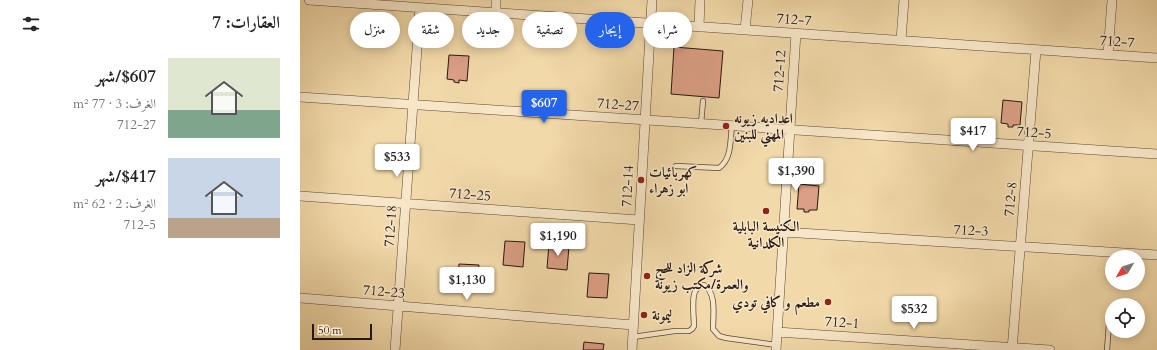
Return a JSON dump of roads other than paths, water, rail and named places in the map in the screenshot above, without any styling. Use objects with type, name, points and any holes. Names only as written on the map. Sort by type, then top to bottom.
[{"type":"street","name":"712-7","points":[[309,0],[481,12]]},
{"type":"street","points":[[496,0],[496,12]]},
{"type":"street","name":"712-14","points":[[651,12],[652,0]]},
{"type":"street","points":[[699,27],[700,0]]},
{"type":"street","points":[[745,30],[748,0]]},
{"type":"street","points":[[900,40],[904,0]]},
{"type":"street","points":[[1108,54],[1112,0]]},
{"type":"street","name":"712-18","points":[[395,350],[420,8]]},
{"type":"street","name":"712-7","points":[[514,14],[643,23]]},
{"type":"street","name":"712-7","points":[[692,26],[1157,58]]},
{"type":"street","name":"712-12","points":[[776,347],[796,33]]},
{"type":"street","name":"712-14","points":[[632,350],[648,48]]},
{"type":"street","name":"712-8","points":[[1012,349],[1036,50]]},
{"type":"street","name":"712-27","points":[[300,97],[790,130]]},
{"type":"street","name":"712-5","points":[[790,130],[1157,154]]},
{"type":"street","name":"712-25","points":[[300,196],[639,220]]},
{"type":"street","name":"712-3","points":[[783,232],[1157,255]]},
{"type":"street","name":"712-23","points":[[300,298],[633,325]]},
{"type":"street","name":"712-1","points":[[777,332],[1012,349],[1050,350]]},
{"type":"lane","points":[[701,124],[703,101]]},
{"type":"lane","points":[[676,166],[719,168],[728,158],[732,126]]},
{"type":"lane","points":[[633,337],[675,331],[689,331],[692,329],[694,326],[694,295],[696,290],[700,286],[704,285],[708,287],[712,294],[713,329],[716,334],[726,338],[776,347]]},
{"type":"lane","points":[[1107,350],[1108,338]]},
{"type":"place","name":"اعداديه زيونه المهني للبنين","points":[[726,126]]},
{"type":"place","name":"كهربائيات ابو زهراء","points":[[641,180]]},
{"type":"place","name":"الكنيسة البابلية الكلدانية","points":[[766,211]]},
{"type":"place","name":"شركة الزاد للحج والعمرة/مكتب زيونة","points":[[647,276]]},
{"type":"place","name":"مطعم و كافي تودي","points":[[828,302]]},
{"type":"place","name":"ليمونة","points":[[644,315]]}]
